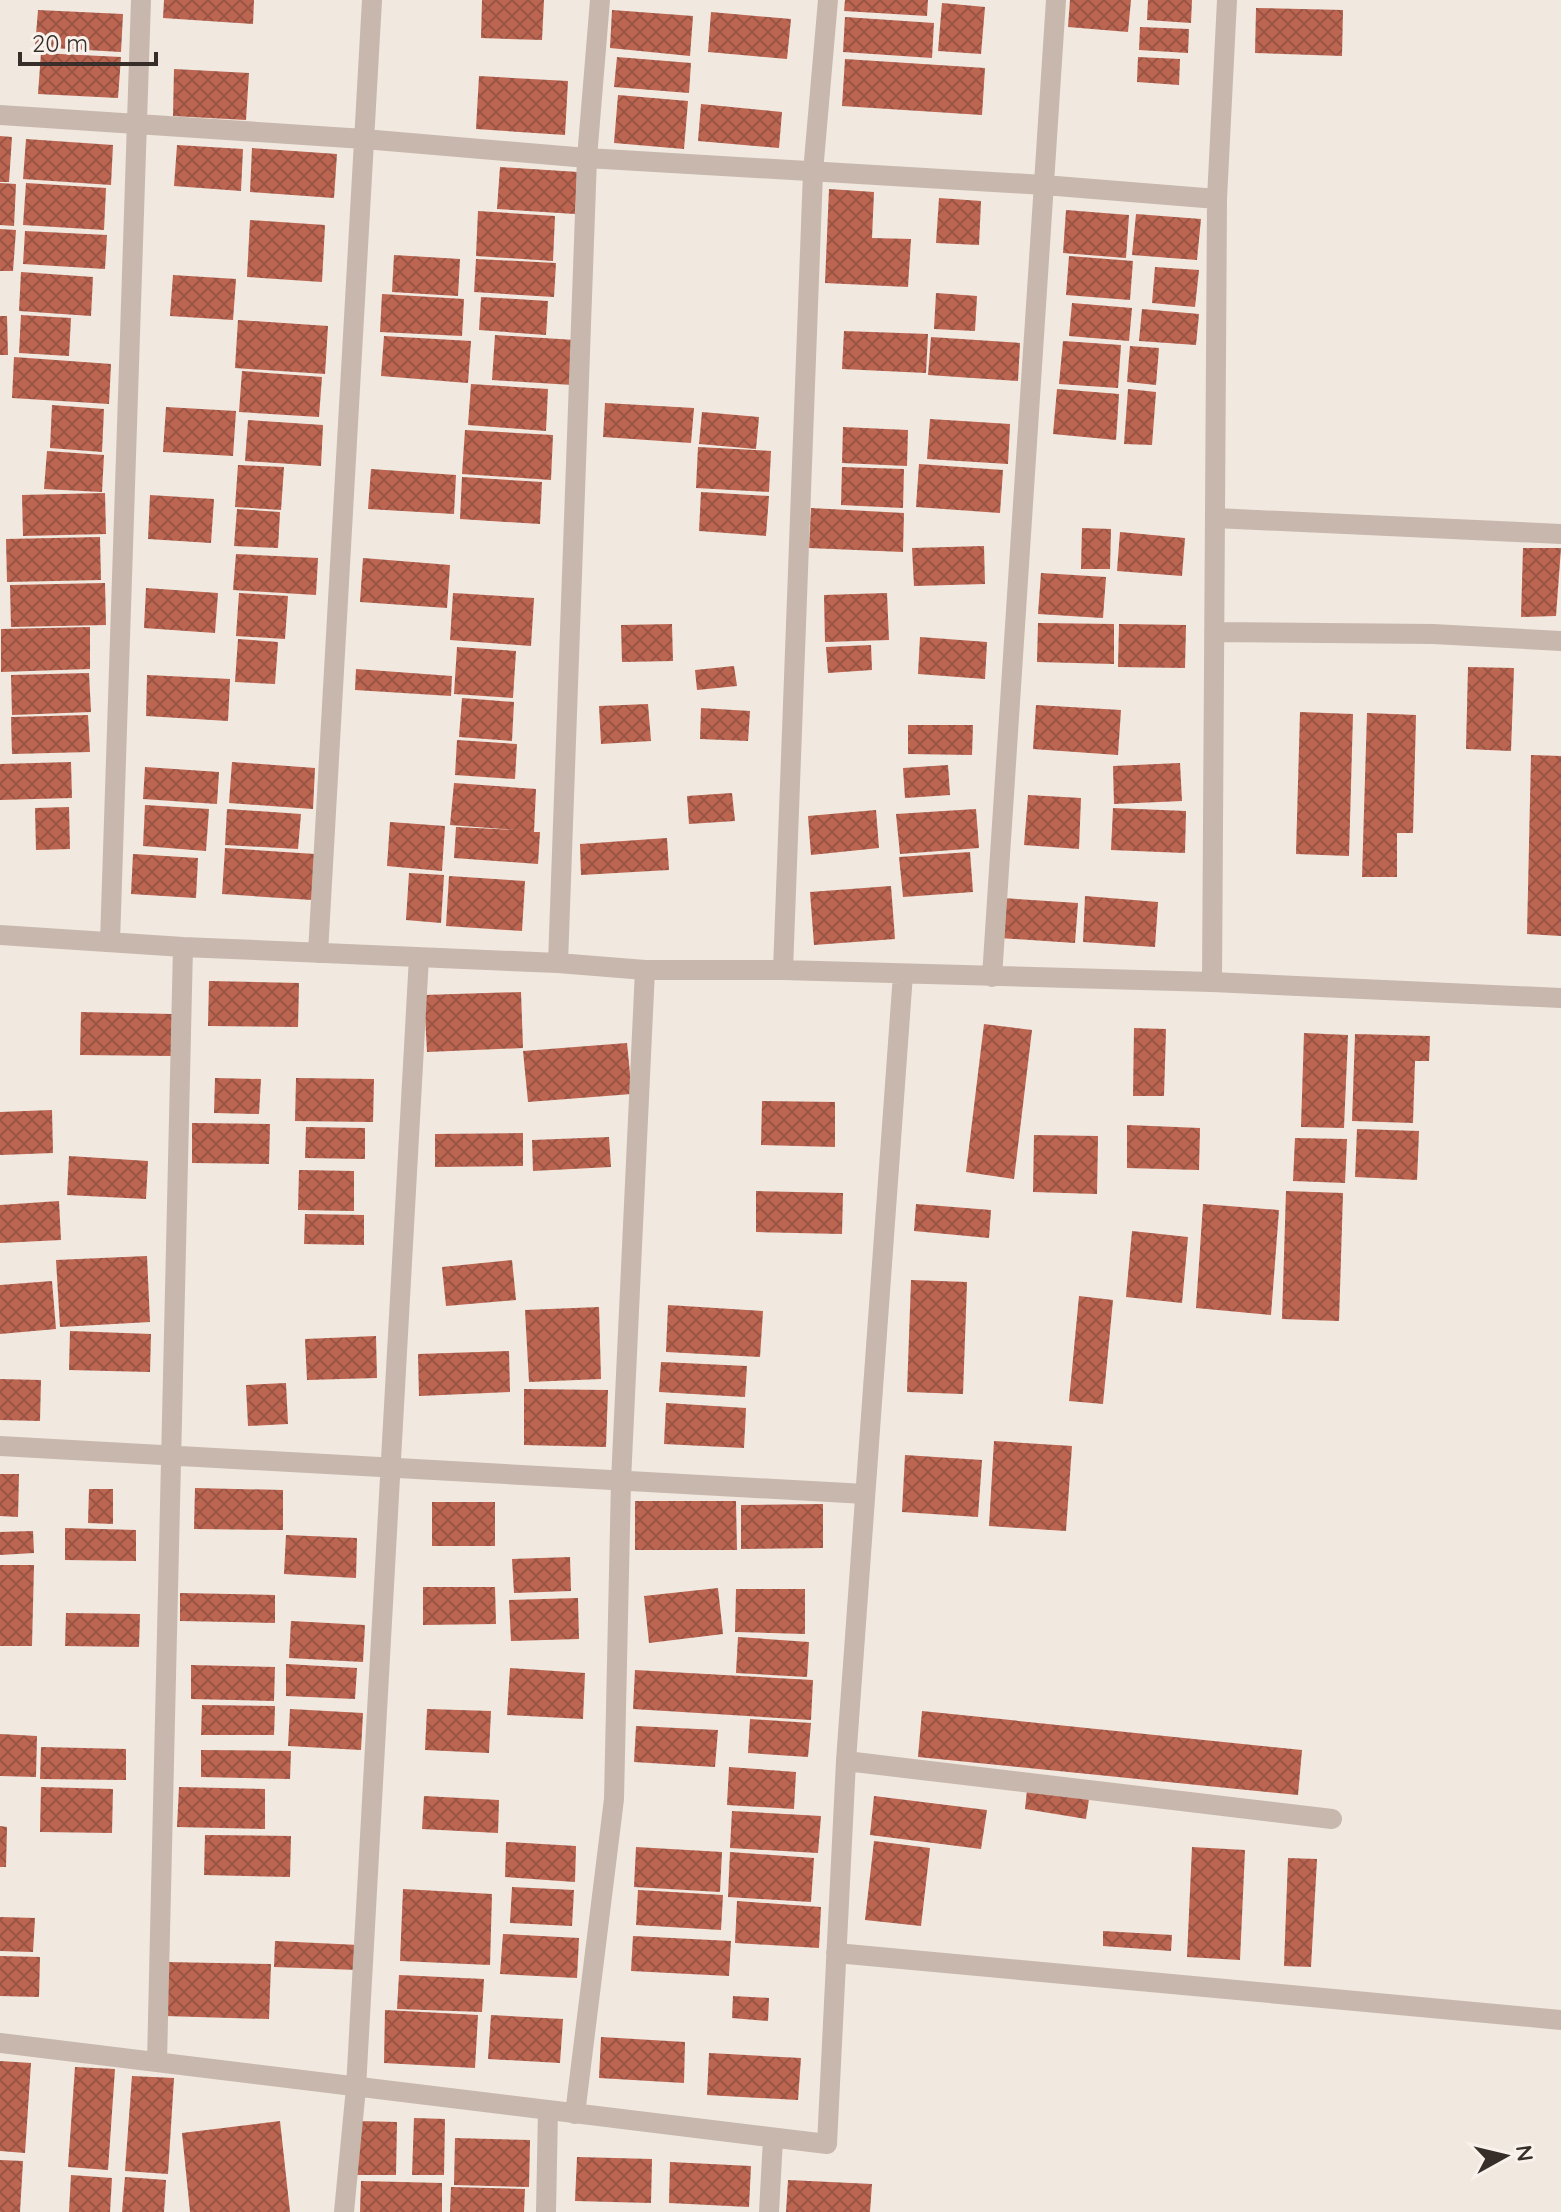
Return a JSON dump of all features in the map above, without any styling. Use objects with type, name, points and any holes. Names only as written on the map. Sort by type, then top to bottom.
[{"type":"street","points":[[110,942],[141,0]]},
{"type":"street","points":[[318,953],[372,0]]},
{"type":"street","points":[[558,963],[587,158],[600,0]]},
{"type":"street","points":[[783,970],[813,172],[828,0]]},
{"type":"street","points":[[992,977],[1056,0]]},
{"type":"street","points":[[1212,982],[1217,199],[1227,0]]},
{"type":"street","points":[[0,115],[364,139],[587,158],[1044,185],[1217,199]]},
{"type":"street","points":[[1215,518],[1561,534]]},
{"type":"street","points":[[1214,632],[1433,634],[1561,641]]},
{"type":"street","points":[[0,935],[645,970],[783,970],[1212,982],[1561,998]]},
{"type":"street","points":[[157,2062],[183,947]]},
{"type":"street","points":[[344,2212],[356,2088],[419,957]]},
{"type":"street","points":[[575,2114],[614,1799],[621,1481],[645,970]]},
{"type":"street","points":[[0,2043],[827,2144],[846,1761],[903,974]]},
{"type":"street","points":[[0,1446],[865,1494]]},
{"type":"street","points":[[846,1761],[1332,1819]]},
{"type":"street","points":[[836,1953],[1561,2020]]},
{"type":"street","points":[[546,2212],[548,2110]]},
{"type":"street","points":[[769,2212],[773,2139]]},
{"type":"building","points":[[164,0],[254,0],[253,24],[163,18]]},
{"type":"building","points":[[482,0],[544,0],[542,40],[481,38]]},
{"type":"building","points":[[845,0],[928,0],[927,16],[844,11]]},
{"type":"building","points":[[1070,0],[1131,0],[1128,32],[1068,27]]},
{"type":"building","points":[[1148,0],[1192,0],[1191,23],[1147,20]]},
{"type":"building","points":[[942,3],[985,7],[981,54],[938,51]]},
{"type":"building","points":[[1256,8],[1343,10],[1342,56],[1255,53]]},
{"type":"building","points":[[38,10],[123,14],[121,52],[35,47]]},
{"type":"building","points":[[612,10],[693,16],[690,56],[610,48]]},
{"type":"building","points":[[711,12],[791,19],[787,59],[708,52]]},
{"type":"building","points":[[845,17],[934,23],[932,58],[843,52]]},
{"type":"building","points":[[1140,27],[1189,29],[1188,53],[1139,50]]},
{"type":"building","points":[[41,53],[121,57],[118,98],[38,94]]},
{"type":"building","points":[[617,57],[691,63],[689,93],[614,87]]},
{"type":"building","points":[[1138,57],[1180,59],[1179,85],[1137,82]]},
{"type":"building","points":[[845,59],[985,68],[982,115],[842,106]]},
{"type":"building","points":[[174,69],[249,73],[246,120],[173,116]]},
{"type":"building","points":[[479,76],[568,81],[565,135],[476,129]]},
{"type":"building","points":[[618,95],[688,101],[684,149],[614,143]]},
{"type":"building","points":[[701,104],[782,112],[779,148],[698,141]]},
{"type":"building","points":[[0,136],[12,137],[9,182],[0,182]]},
{"type":"building","points":[[26,139],[113,145],[111,185],[23,179]]},
{"type":"building","points":[[177,145],[243,149],[241,191],[174,186]]},
{"type":"building","points":[[252,148],[337,154],[334,198],[250,192]]},
{"type":"building","points":[[500,167],[578,172],[575,214],[497,209]]},
{"type":"building","points":[[0,183],[16,184],[14,226],[0,225]]},
{"type":"building","points":[[26,183],[106,188],[104,230],[23,225]]},
{"type":"building","points":[[829,189],[874,192],[872,238],[911,239],[908,287],[825,283]]},
{"type":"building","points":[[939,198],[981,201],[979,245],[936,243]]},
{"type":"building","points":[[1066,210],[1129,215],[1126,258],[1063,253]]},
{"type":"building","points":[[478,211],[555,216],[553,261],[476,256]]},
{"type":"building","points":[[1136,214],[1201,219],[1197,260],[1132,255]]},
{"type":"building","points":[[250,220],[325,225],[322,282],[247,277]]},
{"type":"building","points":[[0,229],[16,230],[13,271],[0,271]]},
{"type":"building","points":[[25,231],[107,235],[105,269],[23,264]]},
{"type":"building","points":[[394,255],[460,259],[458,296],[392,292]]},
{"type":"building","points":[[1069,256],[1133,261],[1130,300],[1066,295]]},
{"type":"building","points":[[476,259],[556,263],[554,297],[474,292]]},
{"type":"building","points":[[1155,267],[1199,270],[1195,307],[1152,303]]},
{"type":"building","points":[[21,272],[93,277],[91,316],[19,311]]},
{"type":"building","points":[[173,275],[236,279],[233,320],[170,316]]},
{"type":"building","points":[[936,293],[977,296],[975,331],[934,329]]},
{"type":"building","points":[[382,294],[464,299],[462,336],[380,332]]},
{"type":"building","points":[[481,297],[548,301],[546,335],[479,330]]},
{"type":"building","points":[[1072,303],[1132,308],[1129,341],[1069,336]]},
{"type":"building","points":[[1142,309],[1199,314],[1196,345],[1139,341]]},
{"type":"building","points":[[21,315],[71,318],[69,356],[19,353]]},
{"type":"building","points":[[0,316],[7,316],[8,355],[0,355]]},
{"type":"building","points":[[238,320],[328,326],[325,374],[235,368]]},
{"type":"building","points":[[844,331],[928,334],[926,373],[842,369]]},
{"type":"building","points":[[495,335],[575,340],[572,385],[492,380]]},
{"type":"building","points":[[384,336],[471,341],[468,383],[381,376]]},
{"type":"building","points":[[931,337],[1020,343],[1018,381],[928,375]]},
{"type":"building","points":[[1063,341],[1121,345],[1118,388],[1059,384]]},
{"type":"building","points":[[1130,346],[1159,348],[1156,385],[1127,382]]},
{"type":"building","points":[[14,357],[111,364],[109,404],[12,398]]},
{"type":"building","points":[[242,371],[322,377],[319,417],[239,412]]},
{"type":"building","points":[[471,384],[548,389],[546,431],[468,425]]},
{"type":"building","points":[[1057,389],[1119,394],[1116,440],[1053,434]]},
{"type":"building","points":[[1128,389],[1156,392],[1152,445],[1124,444]]},
{"type":"building","points":[[605,403],[694,408],[691,443],[603,437]]},
{"type":"building","points":[[52,405],[104,409],[102,452],[50,448]]},
{"type":"building","points":[[166,407],[236,411],[233,456],[163,452]]},
{"type":"building","points":[[702,412],[759,417],[756,449],[699,444]]},
{"type":"building","points":[[930,419],[1010,424],[1008,464],[927,459]]},
{"type":"building","points":[[248,420],[323,425],[321,466],[245,461]]},
{"type":"building","points":[[843,427],[908,430],[907,466],[842,463]]},
{"type":"building","points":[[465,430],[553,435],[551,480],[462,474]]},
{"type":"building","points":[[698,447],[771,451],[769,492],[696,488]]},
{"type":"building","points":[[47,451],[104,455],[102,492],[44,489]]},
{"type":"building","points":[[919,464],[1003,470],[1000,513],[916,507]]},
{"type":"building","points":[[238,465],[284,467],[281,510],[235,507]]},
{"type":"building","points":[[842,467],[904,469],[903,508],[841,505]]},
{"type":"building","points":[[371,469],[456,475],[454,514],[368,509]]},
{"type":"building","points":[[462,477],[542,482],[540,524],[460,519]]},
{"type":"building","points":[[701,492],[769,496],[766,536],[699,531]]},
{"type":"building","points":[[105,493],[106,534],[23,536],[22,495]]},
{"type":"building","points":[[150,495],[214,499],[211,543],[148,539]]},
{"type":"building","points":[[811,508],[904,513],[903,552],[809,548]]},
{"type":"building","points":[[237,509],[280,512],[278,548],[234,546]]},
{"type":"building","points":[[1082,528],[1111,529],[1110,569],[1081,569]]},
{"type":"building","points":[[1120,532],[1185,538],[1182,576],[1117,571]]},
{"type":"building","points":[[100,537],[101,580],[7,582],[6,539]]},
{"type":"building","points":[[984,546],[985,584],[914,586],[912,548]]},
{"type":"building","points":[[1523,548],[1561,548],[1556,616],[1521,617]]},
{"type":"building","points":[[236,554],[318,558],[316,595],[233,590]]},
{"type":"building","points":[[363,558],[450,565],[447,608],[360,602]]},
{"type":"building","points":[[1041,573],[1106,577],[1103,618],[1038,614]]},
{"type":"building","points":[[105,583],[106,625],[11,627],[10,585]]},
{"type":"building","points":[[146,588],[218,593],[215,633],[144,628]]},
{"type":"building","points":[[239,593],[288,596],[285,639],[236,636]]},
{"type":"building","points":[[453,593],[534,598],[531,646],[450,640]]},
{"type":"building","points":[[887,593],[889,640],[825,642],[824,595]]},
{"type":"building","points":[[1038,623],[1114,624],[1114,664],[1037,662]]},
{"type":"building","points":[[672,624],[673,661],[622,662],[621,625]]},
{"type":"building","points":[[1119,624],[1186,625],[1185,668],[1118,667]]},
{"type":"building","points":[[90,627],[90,669],[1,672],[1,629]]},
{"type":"building","points":[[920,637],[987,642],[985,679],[918,674]]},
{"type":"building","points":[[238,639],[278,642],[275,684],[235,682]]},
{"type":"building","points":[[871,645],[872,670],[828,673],[826,647]]},
{"type":"building","points":[[457,647],[516,651],[513,698],[454,694]]},
{"type":"building","points":[[734,666],[737,686],[697,690],[695,670]]},
{"type":"building","points":[[1468,667],[1514,668],[1511,751],[1466,749]]},
{"type":"building","points":[[356,669],[452,676],[451,696],[355,690]]},
{"type":"building","points":[[89,673],[91,712],[12,715],[11,675]]},
{"type":"building","points":[[147,675],[230,679],[228,721],[146,716]]},
{"type":"building","points":[[462,698],[514,702],[512,741],[459,737]]},
{"type":"building","points":[[648,704],[651,741],[601,744],[599,706]]},
{"type":"building","points":[[1036,705],[1121,710],[1118,755],[1033,749]]},
{"type":"building","points":[[701,708],[750,711],[748,741],[700,739]]},
{"type":"building","points":[[1300,712],[1353,714],[1349,856],[1296,854]]},
{"type":"building","points":[[1367,713],[1416,715],[1413,833],[1397,833],[1397,877],[1362,877]]},
{"type":"building","points":[[88,715],[90,752],[12,754],[11,717]]},
{"type":"building","points":[[908,725],[973,725],[972,755],[908,754]]},
{"type":"building","points":[[457,740],[517,744],[515,779],[455,775]]},
{"type":"building","points":[[1531,755],[1561,756],[1561,936],[1527,934]]},
{"type":"building","points":[[71,762],[72,798],[0,800],[0,764]]},
{"type":"building","points":[[232,762],[315,768],[313,809],[229,803]]},
{"type":"building","points":[[1180,763],[1182,801],[1114,804],[1113,766]]},
{"type":"building","points":[[948,765],[950,795],[905,798],[903,768]]},
{"type":"building","points":[[145,767],[219,772],[217,804],[143,799]]},
{"type":"building","points":[[454,783],[536,789],[534,832],[540,832],[538,864],[454,858],[456,827],[517,830],[450,825]]},
{"type":"building","points":[[732,793],[735,821],[689,824],[687,796]]},
{"type":"building","points":[[1028,795],[1081,798],[1079,849],[1024,845]]},
{"type":"building","points":[[145,805],[209,809],[206,851],[143,846]]},
{"type":"building","points":[[69,807],[70,849],[36,850],[35,808]]},
{"type":"building","points":[[1113,808],[1186,811],[1185,853],[1111,850]]},
{"type":"building","points":[[227,809],[301,814],[298,849],[225,845]]},
{"type":"building","points":[[976,809],[979,848],[900,854],[896,814]]},
{"type":"building","points":[[876,810],[879,848],[811,855],[808,816]]},
{"type":"building","points":[[390,822],[445,826],[442,871],[387,866]]},
{"type":"building","points":[[667,838],[669,870],[581,875],[580,844]]},
{"type":"building","points":[[225,848],[315,854],[312,900],[222,894]]},
{"type":"building","points":[[970,852],[973,892],[903,897],[899,857]]},
{"type":"building","points":[[133,854],[198,858],[196,898],[131,894]]},
{"type":"building","points":[[409,873],[444,875],[441,923],[406,920]]},
{"type":"building","points":[[449,876],[525,881],[522,931],[446,926]]},
{"type":"building","points":[[891,886],[895,939],[814,945],[810,892]]},
{"type":"building","points":[[1085,896],[1158,902],[1155,947],[1083,942]]},
{"type":"building","points":[[1002,898],[1078,903],[1075,943],[999,938]]},
{"type":"building","points":[[209,981],[299,983],[298,1027],[208,1026]]},
{"type":"building","points":[[521,992],[523,1048],[427,1052],[424,995]]},
{"type":"building","points":[[81,1012],[172,1014],[171,1056],[80,1055]]},
{"type":"building","points":[[984,1024],[1032,1030],[1014,1179],[966,1172]]},
{"type":"building","points":[[1134,1028],[1166,1029],[1164,1096],[1133,1096]]},
{"type":"building","points":[[1304,1033],[1348,1035],[1344,1128],[1301,1127]]},
{"type":"building","points":[[1355,1034],[1430,1036],[1429,1061],[1415,1061],[1413,1123],[1352,1121]]},
{"type":"building","points":[[627,1043],[632,1094],[528,1102],[523,1051]]},
{"type":"building","points":[[215,1078],[261,1079],[259,1114],[214,1113]]},
{"type":"building","points":[[296,1078],[374,1079],[373,1122],[295,1121]]},
{"type":"building","points":[[762,1101],[835,1102],[835,1147],[761,1145]]},
{"type":"building","points":[[52,1110],[53,1153],[0,1155],[0,1112]]},
{"type":"building","points":[[192,1123],[270,1124],[269,1164],[192,1163]]},
{"type":"building","points":[[1127,1125],[1200,1128],[1199,1170],[1127,1168]]},
{"type":"building","points":[[306,1127],[365,1128],[365,1159],[305,1158]]},
{"type":"building","points":[[1357,1129],[1419,1131],[1417,1180],[1355,1177]]},
{"type":"building","points":[[523,1133],[523,1166],[435,1167],[435,1134]]},
{"type":"building","points":[[1034,1135],[1098,1136],[1097,1194],[1033,1192]]},
{"type":"building","points":[[609,1137],[611,1167],[533,1171],[532,1140]]},
{"type":"building","points":[[1295,1138],[1347,1139],[1345,1183],[1293,1181]]},
{"type":"building","points":[[69,1156],[148,1161],[146,1199],[67,1195]]},
{"type":"building","points":[[299,1170],[354,1171],[354,1211],[298,1210]]},
{"type":"building","points":[[756,1191],[843,1193],[842,1234],[756,1232]]},
{"type":"building","points":[[1286,1191],[1343,1193],[1339,1321],[1282,1319]]},
{"type":"building","points":[[59,1201],[61,1240],[0,1243],[0,1205]]},
{"type":"building","points":[[916,1204],[991,1210],[989,1238],[914,1231]]},
{"type":"building","points":[[1203,1204],[1279,1210],[1271,1315],[1196,1308]]},
{"type":"building","points":[[305,1214],[364,1215],[364,1245],[304,1244]]},
{"type":"building","points":[[1132,1231],[1188,1237],[1182,1303],[1126,1297]]},
{"type":"building","points":[[147,1256],[150,1322],[60,1327],[56,1260]]},
{"type":"building","points":[[512,1260],[516,1300],[446,1306],[442,1267]]},
{"type":"building","points":[[911,1280],[967,1282],[963,1394],[907,1392]]},
{"type":"building","points":[[52,1281],[56,1329],[0,1334],[0,1285]]},
{"type":"building","points":[[1079,1296],[1113,1300],[1103,1404],[1069,1401]]},
{"type":"building","points":[[668,1305],[763,1311],[760,1357],[666,1352]]},
{"type":"building","points":[[599,1307],[601,1379],[529,1382],[525,1310]]},
{"type":"building","points":[[70,1331],[151,1334],[150,1372],[69,1370]]},
{"type":"building","points":[[376,1336],[377,1378],[307,1380],[305,1339]]},
{"type":"building","points":[[509,1351],[510,1392],[419,1396],[418,1354]]},
{"type":"building","points":[[661,1362],[747,1366],[745,1397],[659,1392]]},
{"type":"building","points":[[0,1379],[41,1380],[40,1421],[0,1420]]},
{"type":"building","points":[[286,1383],[288,1424],[248,1426],[246,1385]]},
{"type":"building","points":[[524,1389],[608,1390],[606,1447],[524,1445]]},
{"type":"building","points":[[666,1403],[746,1408],[744,1448],[664,1444]]},
{"type":"building","points":[[994,1441],[1072,1446],[1066,1531],[989,1526]]},
{"type":"building","points":[[905,1455],[982,1460],[978,1517],[902,1512]]},
{"type":"building","points":[[0,1474],[19,1474],[18,1517],[0,1516]]},
{"type":"building","points":[[195,1488],[283,1490],[283,1530],[194,1529]]},
{"type":"building","points":[[89,1489],[113,1489],[113,1524],[88,1523]]},
{"type":"building","points":[[635,1501],[736,1501],[737,1550],[635,1550]]},
{"type":"building","points":[[432,1502],[495,1502],[495,1546],[432,1546]]},
{"type":"building","points":[[823,1504],[823,1548],[741,1549],[741,1505]]},
{"type":"building","points":[[65,1528],[136,1530],[136,1561],[65,1560]]},
{"type":"building","points":[[33,1531],[34,1553],[0,1555],[0,1532]]},
{"type":"building","points":[[286,1535],[357,1538],[356,1578],[284,1574]]},
{"type":"building","points":[[570,1557],[571,1591],[514,1593],[512,1559]]},
{"type":"building","points":[[0,1565],[34,1565],[32,1646],[0,1646]]},
{"type":"building","points":[[423,1587],[495,1587],[496,1624],[423,1625]]},
{"type":"building","points":[[718,1588],[723,1634],[649,1643],[644,1596]]},
{"type":"building","points":[[736,1589],[805,1589],[805,1634],[735,1632]]},
{"type":"building","points":[[180,1593],[275,1595],[275,1623],[180,1621]]},
{"type":"building","points":[[578,1598],[579,1639],[511,1641],[509,1600]]},
{"type":"building","points":[[66,1613],[140,1614],[139,1647],[65,1646]]},
{"type":"building","points":[[291,1621],[365,1625],[363,1662],[289,1658]]},
{"type":"building","points":[[738,1637],[809,1642],[807,1677],[736,1673]]},
{"type":"building","points":[[286,1664],[357,1668],[355,1699],[286,1696]]},
{"type":"building","points":[[191,1665],[275,1667],[274,1701],[191,1699]]},
{"type":"building","points":[[510,1668],[585,1673],[583,1719],[507,1715]]},
{"type":"building","points":[[635,1670],[813,1680],[811,1720],[633,1709]]},
{"type":"building","points":[[202,1705],[275,1706],[274,1735],[201,1735]]},
{"type":"building","points":[[290,1709],[363,1713],[361,1750],[288,1746]]},
{"type":"building","points":[[427,1709],[491,1711],[489,1753],[425,1750]]},
{"type":"building","points":[[922,1711],[1302,1750],[1298,1795],[918,1757]]},
{"type":"building","points":[[750,1719],[811,1723],[808,1757],[748,1753]]},
{"type":"building","points":[[636,1726],[718,1730],[715,1767],[634,1762]]},
{"type":"building","points":[[0,1734],[37,1736],[36,1777],[0,1776]]},
{"type":"building","points":[[41,1747],[126,1749],[126,1780],[40,1779]]},
{"type":"building","points":[[201,1750],[291,1751],[290,1779],[201,1777]]},
{"type":"building","points":[[729,1767],[796,1772],[794,1809],[727,1805]]},
{"type":"building","points":[[41,1787],[113,1789],[112,1833],[40,1832]]},
{"type":"building","points":[[179,1787],[265,1789],[265,1829],[177,1827]]},
{"type":"building","points":[[1027,1790],[1089,1799],[1086,1819],[1025,1809]]},
{"type":"building","points":[[424,1796],[499,1800],[498,1833],[422,1829]]},
{"type":"building","points":[[874,1796],[987,1810],[981,1849],[870,1835]]},
{"type":"building","points":[[732,1811],[821,1816],[818,1853],[730,1848]]},
{"type":"building","points":[[0,1826],[7,1827],[6,1867],[0,1867]]},
{"type":"building","points":[[205,1835],[291,1836],[290,1877],[204,1875]]},
{"type":"building","points":[[874,1841],[930,1848],[921,1926],[865,1920]]},
{"type":"building","points":[[506,1842],[576,1846],[575,1882],[505,1877]]},
{"type":"building","points":[[636,1847],[722,1852],[720,1892],[634,1887]]},
{"type":"building","points":[[1192,1847],[1245,1850],[1240,1960],[1187,1957]]},
{"type":"building","points":[[730,1852],[814,1858],[811,1902],[728,1897]]},
{"type":"building","points":[[1288,1858],[1317,1859],[1311,1967],[1284,1966]]},
{"type":"building","points":[[512,1887],[574,1890],[572,1926],[510,1923]]},
{"type":"building","points":[[403,1889],[492,1894],[490,1965],[400,1961]]},
{"type":"building","points":[[638,1890],[723,1895],[721,1930],[636,1925]]},
{"type":"building","points":[[737,1901],[821,1907],[819,1948],[735,1943]]},
{"type":"building","points":[[0,1917],[35,1918],[33,1952],[0,1951]]},
{"type":"building","points":[[1103,1931],[1172,1935],[1171,1951],[1103,1946]]},
{"type":"building","points":[[503,1934],[579,1938],[577,1978],[500,1974]]},
{"type":"building","points":[[633,1936],[731,1941],[729,1976],[631,1971]]},
{"type":"building","points":[[275,1941],[359,1945],[358,1970],[274,1967]]},
{"type":"building","points":[[0,1956],[40,1957],[39,1997],[0,1996]]},
{"type":"building","points":[[166,1962],[271,1964],[269,2019],[165,2016]]},
{"type":"building","points":[[399,1975],[484,1979],[482,2012],[397,2009]]},
{"type":"building","points":[[733,1996],[769,1998],[768,2021],[732,2018]]},
{"type":"building","points":[[385,2010],[478,2015],[475,2068],[384,2063]]},
{"type":"building","points":[[491,2015],[563,2019],[560,2063],[488,2059]]},
{"type":"building","points":[[601,2037],[685,2042],[684,2083],[599,2078]]},
{"type":"building","points":[[709,2053],[801,2058],[798,2100],[707,2095]]},
{"type":"building","points":[[0,2061],[31,2063],[25,2153],[0,2151]]},
{"type":"building","points":[[75,2067],[115,2069],[108,2170],[68,2167]]},
{"type":"building","points":[[132,2076],[174,2078],[168,2174],[125,2171]]},
{"type":"building","points":[[414,2118],[445,2119],[444,2175],[412,2175]]},
{"type":"building","points":[[280,2121],[290,2212],[190,2212],[182,2133]]},
{"type":"building","points":[[358,2121],[397,2122],[396,2175],[357,2175]]},
{"type":"building","points":[[455,2138],[530,2140],[529,2187],[454,2185]]},
{"type":"building","points":[[577,2157],[652,2159],[651,2203],[575,2201]]},
{"type":"building","points":[[0,2160],[23,2161],[20,2212],[0,2212]]},
{"type":"building","points":[[670,2162],[751,2166],[749,2207],[669,2203]]},
{"type":"building","points":[[71,2175],[112,2178],[110,2212],[69,2212]]},
{"type":"building","points":[[125,2177],[166,2180],[164,2212],[122,2212]]},
{"type":"building","points":[[788,2180],[872,2184],[870,2212],[786,2212]]},
{"type":"building","points":[[361,2181],[442,2183],[442,2212],[360,2212]]},
{"type":"building","points":[[451,2187],[525,2189],[524,2212],[450,2212]]}]
